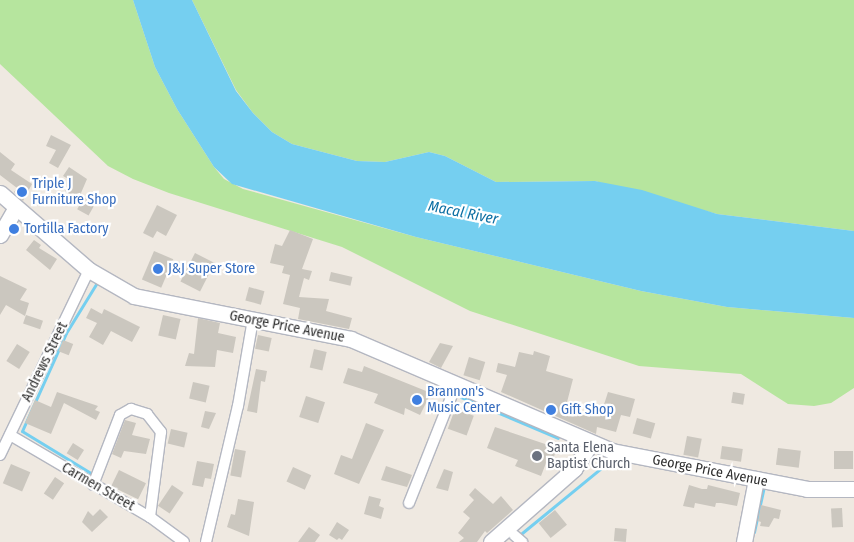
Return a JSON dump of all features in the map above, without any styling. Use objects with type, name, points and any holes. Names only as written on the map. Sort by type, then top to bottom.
[{"type":"main road","name":"George Price Avenue","points":[[0,193],[89,270],[120,290],[155,302],[351,339],[595,446],[824,491],[854,489]]},
{"type":"main road","points":[[0,235],[16,207]]},
{"type":"main road","points":[[514,540],[582,474],[595,446]]},
{"type":"main road","points":[[491,542],[574,469],[595,446]]},
{"type":"main road","points":[[744,542],[756,479]]},
{"type":"street","name":"Andrews Street","points":[[0,455],[89,270]]},
{"type":"street","points":[[206,542],[238,406],[253,319]]},
{"type":"street","points":[[409,503],[456,386]]},
{"type":"street","points":[[93,485],[120,415],[130,408],[147,414],[161,432],[150,517]]},
{"type":"street","name":"Carmen Street","points":[[10,435],[150,517],[184,542]]},
{"type":"green space","points":[[0,0],[133,0],[155,67],[177,109],[214,167],[224,179],[243,189],[416,237],[641,291],[727,307],[854,318],[854,388],[831,403],[814,406],[788,404],[741,374],[639,366],[470,311],[342,247],[169,193],[133,179],[108,166],[0,64]]},
{"type":"green space","points":[[192,0],[854,0],[854,231],[717,214],[595,181],[496,182],[445,156],[429,152],[385,162],[357,161],[292,144],[272,132],[253,113],[236,90]]},
{"type":"water","name":"Macal River","points":[[133,0],[192,0],[236,91],[253,113],[272,132],[292,144],[357,161],[385,162],[429,152],[445,156],[496,182],[595,181],[642,190],[717,214],[854,231],[854,318],[727,307],[641,291],[416,237],[232,184],[214,167],[177,109],[155,67]]},
{"type":"building","points":[[51,135],[71,145],[58,168],[49,163],[56,150],[46,146]]},
{"type":"building","points":[[0,152],[15,164],[11,170],[32,184],[23,201],[14,192],[17,188],[0,175]]},
{"type":"building","points":[[69,167],[87,179],[78,200],[65,191],[72,181],[63,176]]},
{"type":"building","points":[[84,197],[95,203],[89,216],[77,209]]},
{"type":"building","points":[[157,205],[177,215],[166,236],[157,231],[153,238],[143,233]]},
{"type":"building","points":[[290,230],[313,239],[302,269],[312,271],[309,280],[304,278],[299,297],[329,299],[326,311],[352,318],[349,329],[298,319],[300,308],[283,304],[290,275],[282,273],[284,266],[270,263],[275,244],[282,246]]},
{"type":"building","points":[[34,240],[41,245],[39,248],[57,259],[50,270],[26,250]]},
{"type":"building","name":"J&J Super Store","points":[[154,251],[173,259],[161,288],[142,280]]},
{"type":"building","points":[[195,253],[215,263],[200,291],[180,282]]},
{"type":"building","points":[[331,272],[352,277],[350,286],[329,281]]},
{"type":"building","points":[[0,276],[27,289],[20,300],[29,303],[25,316],[6,305],[0,315]]},
{"type":"building","points":[[249,287],[264,291],[261,305],[245,301]]},
{"type":"building","points":[[91,308],[102,314],[104,309],[140,327],[132,342],[111,331],[103,345],[89,337],[97,323],[86,318]]},
{"type":"building","points":[[26,315],[43,321],[40,329],[23,324]]},
{"type":"building","points":[[163,315],[181,319],[176,340],[158,335]]},
{"type":"building","points":[[198,318],[220,323],[218,333],[236,337],[233,353],[217,350],[215,367],[185,366],[189,353],[194,354]]},
{"type":"building","points":[[258,335],[272,338],[269,352],[255,349]]},
{"type":"building","points":[[63,340],[73,344],[69,355],[59,351]]},
{"type":"building","points":[[440,343],[453,346],[441,368],[429,362]]},
{"type":"building","points":[[17,344],[30,352],[19,369],[6,361]]},
{"type":"building","points":[[314,349],[327,352],[322,370],[310,368]]},
{"type":"building","points":[[534,351],[550,356],[546,371],[573,379],[566,406],[572,407],[571,412],[590,417],[591,412],[601,414],[608,392],[635,399],[630,417],[621,415],[616,432],[597,427],[596,434],[501,392],[507,375],[496,372],[498,363],[515,367],[519,352],[533,355]]},
{"type":"building","points":[[469,357],[485,362],[480,380],[463,375]]},
{"type":"building","points":[[364,366],[431,393],[420,415],[405,408],[404,415],[374,403],[378,394],[343,383],[348,368],[362,372]]},
{"type":"building","points":[[256,369],[267,371],[265,382],[261,381],[257,413],[247,411]]},
{"type":"building","points":[[193,382],[210,386],[206,402],[189,399]]},
{"type":"building","points":[[57,392],[98,406],[95,410],[100,412],[96,420],[64,403],[51,434],[25,423],[35,400],[51,407]]},
{"type":"building","points":[[733,392],[745,394],[743,405],[731,403]]},
{"type":"building","points":[[306,396],[325,402],[318,423],[299,417]]},
{"type":"building","points":[[455,409],[474,416],[467,436],[448,429]]},
{"type":"building","points":[[205,411],[216,413],[209,429],[201,427]]},
{"type":"building","points":[[637,418],[655,423],[651,439],[633,433]]},
{"type":"building","points":[[125,420],[136,423],[132,435],[150,439],[146,454],[124,451],[121,458],[112,454]]},
{"type":"building","points":[[366,423],[384,430],[359,484],[334,474],[341,455],[352,459]]},
{"type":"building","points":[[495,427],[557,448],[551,465],[546,463],[541,476],[515,466],[518,460],[487,448]]},
{"type":"building","points":[[171,429],[188,433],[184,447],[168,444]]},
{"type":"building","points":[[687,436],[702,439],[698,458],[683,455]]},
{"type":"building","points":[[73,443],[84,450],[78,460],[67,453]]},
{"type":"building","points":[[722,446],[743,449],[741,462],[720,459]]},
{"type":"building","points":[[778,448],[801,451],[799,468],[776,465]]},
{"type":"building","points":[[235,449],[246,451],[241,477],[230,476]]},
{"type":"building","points":[[834,451],[853,451],[853,469],[834,469]]},
{"type":"building","points":[[197,461],[214,464],[211,479],[205,478],[203,487],[192,485]]},
{"type":"building","points":[[11,464],[30,472],[22,492],[3,483]]},
{"type":"building","points":[[386,466],[412,475],[407,487],[381,480]]},
{"type":"building","points":[[293,467],[311,475],[305,490],[286,482]]},
{"type":"building","points":[[444,469],[453,472],[448,491],[436,488]]},
{"type":"building","points":[[119,470],[146,483],[138,499],[111,486]]},
{"type":"building","points":[[55,477],[64,483],[53,500],[44,494]]},
{"type":"building","points":[[172,485],[184,493],[170,514],[158,506]]},
{"type":"building","points":[[689,485],[707,489],[708,485],[740,493],[737,506],[716,503],[715,507],[695,503],[694,508],[683,506]]},
{"type":"building","points":[[475,488],[493,504],[501,496],[513,510],[487,533],[485,531],[477,542],[459,542],[464,538],[458,533],[470,518],[463,512],[474,500],[469,495]]},
{"type":"building","points":[[369,496],[381,499],[379,506],[384,508],[381,519],[364,514]]},
{"type":"building","points":[[238,499],[254,502],[249,536],[227,527],[231,514],[235,515]]},
{"type":"building","points":[[761,505],[781,510],[779,519],[774,518],[769,527],[760,526],[761,522],[758,521]]},
{"type":"building","points":[[842,508],[843,527],[832,528],[831,509]]},
{"type":"building","points":[[100,509],[108,517],[92,532],[82,522],[88,511],[93,516]]},
{"type":"building","points":[[555,510],[567,525],[551,538],[539,523]]},
{"type":"building","points":[[337,522],[349,530],[342,540],[339,538],[337,540],[329,535]]},
{"type":"building","points":[[309,527],[320,535],[315,542],[298,542]]},
{"type":"building","points":[[615,528],[627,529],[626,542],[614,541]]},
{"type":"waterway","points":[[94,475],[22,431],[66,333],[98,281]]},
{"type":"waterway","points":[[461,397],[558,438]]},
{"type":"waterway","points":[[522,533],[606,464]]},
{"type":"waterway","points":[[754,532],[764,486]]},
{"type":"place","name":"Triple J Furniture Shop","points":[[22,192]]},
{"type":"place","name":"Tortilla Factory","points":[[14,229]]},
{"type":"place","name":"J&J Super Store","points":[[158,269]]},
{"type":"place","name":"Brannon's Music Center","points":[[417,400]]},
{"type":"place","name":"Gift Shop","points":[[551,410]]},
{"type":"place","name":"Santa Elena Baptist Church","points":[[537,456]]}]
